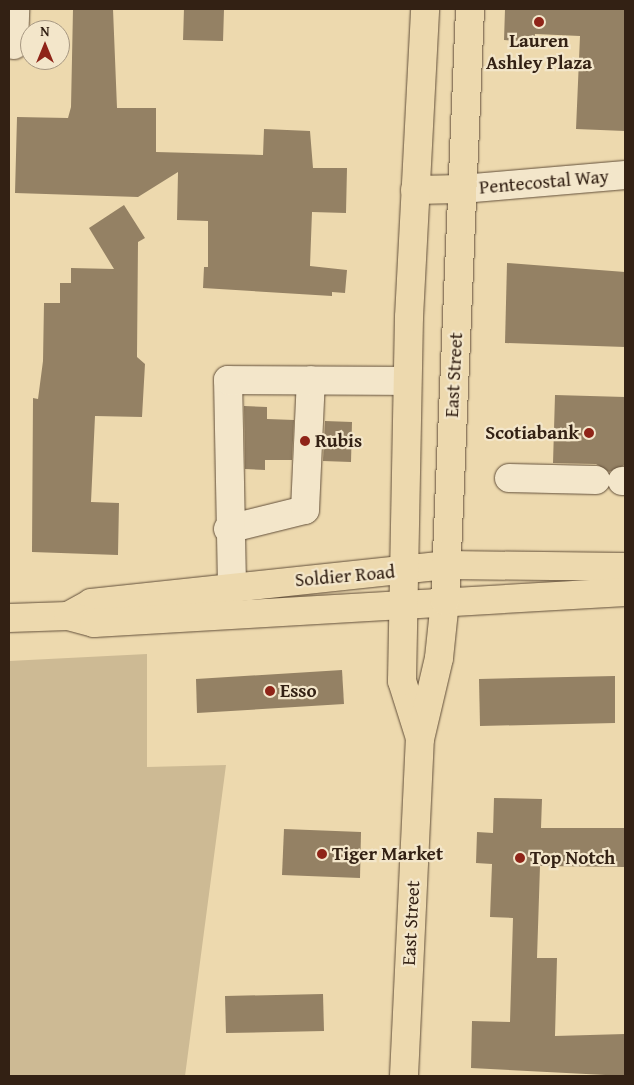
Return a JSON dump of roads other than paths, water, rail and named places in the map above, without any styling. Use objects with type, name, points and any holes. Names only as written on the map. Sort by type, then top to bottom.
[{"type":"main road","name":"East Street","points":[[420,739],[402,681],[407,381],[424,9]]},
{"type":"main road","name":"East Street","points":[[404,1076],[420,739],[439,658],[445,601],[470,9]]},
{"type":"main road","points":[[415,190],[462,189]]},
{"type":"main road","name":"Soldier Road","points":[[68,616],[91,603],[232,586],[446,565],[625,567]]},
{"type":"main road","name":"Soldier Road","points":[[9,618],[68,616],[94,624],[445,601],[625,592]]},
{"type":"street","points":[[14,45],[15,9]]},
{"type":"street","name":"Pentecostal Way","points":[[462,189],[625,175]]},
{"type":"street","points":[[232,586],[228,529],[228,380],[407,381]]},
{"type":"street","points":[[228,529],[305,510],[311,380]]},
{"type":"street","points":[[509,478],[615,481]]},
{"type":"place","name":"Lauren Ashley Plaza","points":[[539,22]]},
{"type":"place","name":"Scotiabank","points":[[589,433]]},
{"type":"place","name":"Rubis","points":[[305,441]]},
{"type":"place","name":"Esso","points":[[270,691]]},
{"type":"place","name":"Tiger Market","points":[[322,854]]},
{"type":"place","name":"Top Notch","points":[[520,858]]}]
